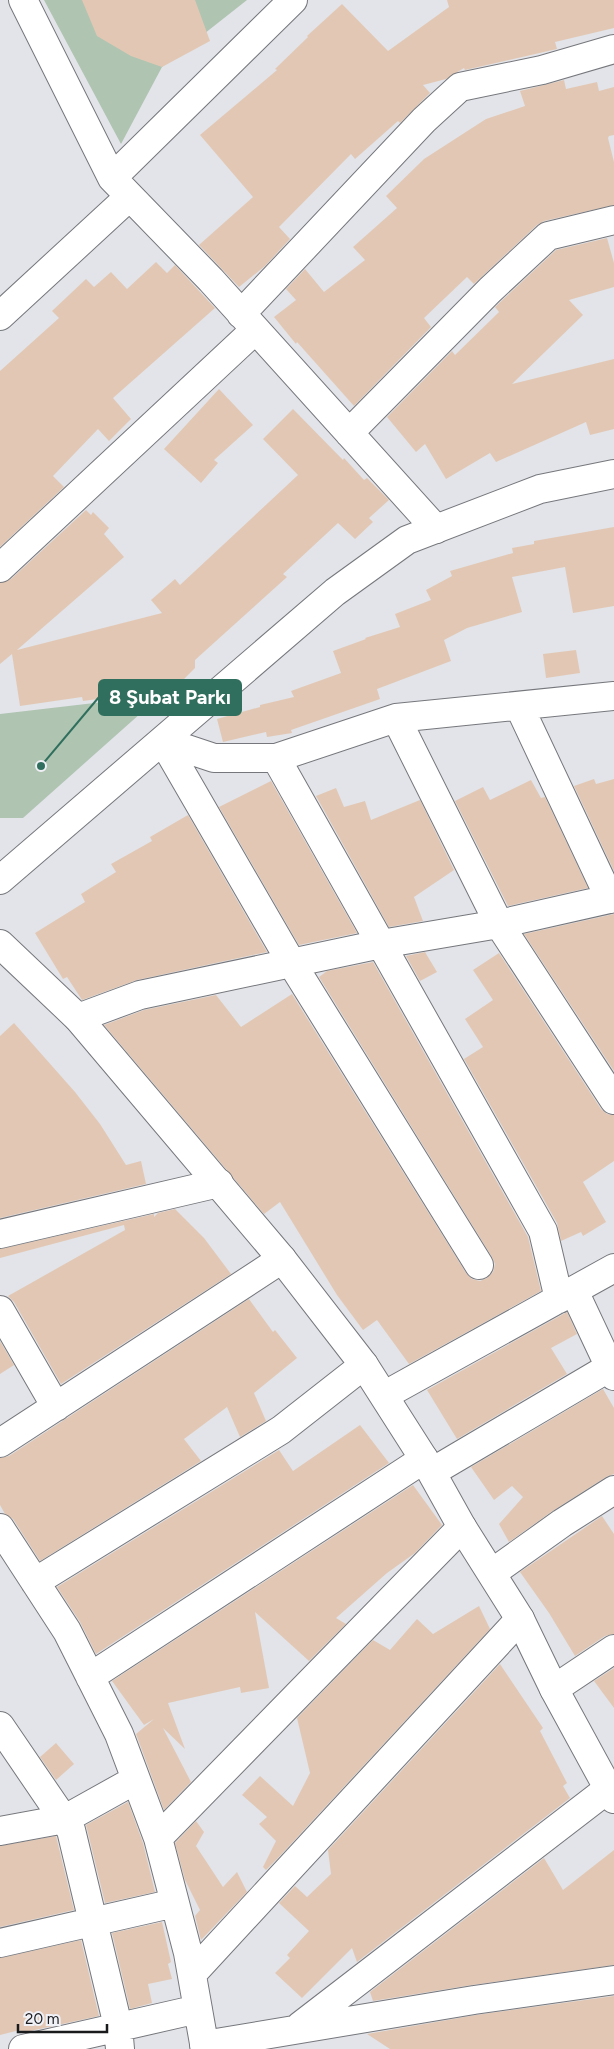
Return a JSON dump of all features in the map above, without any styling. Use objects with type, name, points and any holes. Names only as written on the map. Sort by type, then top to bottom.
[{"type":"street","points":[[23,0],[120,187],[248,322],[436,529]]},
{"type":"street","points":[[0,316],[293,0]]},
{"type":"street","points":[[0,568],[248,322],[424,120],[460,87],[542,70],[614,49]]},
{"type":"street","points":[[349,433],[490,290],[548,236],[614,220]]},
{"type":"street","points":[[0,880],[335,592],[407,540],[540,489],[614,474]]},
{"type":"street","points":[[163,740],[214,758],[276,758],[396,718],[614,696]]},
{"type":"street","points":[[78,1018],[140,995],[381,944],[499,924],[612,898],[519,706]]},
{"type":"street","points":[[396,718],[499,924],[614,1100]]},
{"type":"street","points":[[163,740],[292,962],[479,1265]]},
{"type":"street","points":[[90,1677],[428,1465],[612,1372],[567,1295],[543,1232],[276,758]]},
{"type":"street","points":[[0,944],[78,1018],[282,1259],[364,1365],[385,1395],[428,1465],[462,1527],[520,1619],[554,1689],[611,1794],[297,2028]]},
{"type":"street","points":[[0,1234],[219,1183]]},
{"type":"street","points":[[0,1442],[282,1259]]},
{"type":"street","points":[[385,1395],[614,1268]]},
{"type":"street","points":[[0,1310],[56,1406]]},
{"type":"street","points":[[35,1582],[281,1430],[364,1365]]},
{"type":"street","points":[[492,1573],[562,1523],[614,1490]]},
{"type":"street","points":[[158,1838],[462,1527]]},
{"type":"street","points":[[0,1528],[68,1632],[118,1734],[158,1838],[192,1974],[204,2047],[297,2028],[614,1980]]},
{"type":"street","points":[[192,1974],[520,1619]]},
{"type":"street","points":[[554,1689],[614,1650]]},
{"type":"street","points":[[0,1726],[71,1830],[119,2038]]},
{"type":"street","points":[[0,1831],[65,1819],[135,1780]]},
{"type":"street","points":[[0,1943],[175,1903]]},
{"type":"street","points":[[23,2049],[119,2038],[198,2009]]},
{"type":"green space","points":[[44,0],[247,0],[162,67],[121,144]]},
{"type":"green space","points":[[120,700],[141,713],[23,818],[0,818],[0,714]]},
{"type":"building","points":[[82,0],[195,0],[210,41],[162,67],[131,56],[97,36]]},
{"type":"building","points":[[447,0],[614,0],[614,28],[555,42],[557,49],[465,70],[464,68],[446,79],[423,85],[430,93],[400,123],[398,121],[355,159],[351,154],[279,227],[290,239],[265,266],[239,287],[199,245],[253,197],[200,135],[277,70],[275,69],[307,36],[342,4],[388,51],[449,7]]},
{"type":"building","points":[[564,80],[566,89],[597,82],[599,91],[614,87],[614,135],[608,138],[614,162],[614,205],[544,221],[537,225],[474,284],[467,277],[424,318],[431,327],[354,406],[297,342],[296,344],[274,317],[296,300],[286,289],[305,269],[324,292],[365,260],[353,247],[397,208],[386,196],[424,159],[486,119],[525,106],[520,91]]},
{"type":"building","points":[[607,238],[614,263],[614,287],[569,300],[583,315],[512,384],[614,359],[614,429],[590,435],[586,422],[496,462],[490,453],[446,479],[425,444],[416,452],[387,417],[452,351],[455,355],[499,312],[495,307],[556,250]]},
{"type":"building","points":[[156,262],[167,273],[175,265],[215,308],[113,398],[131,419],[109,441],[98,429],[53,476],[64,487],[0,547],[0,371],[59,318],[52,311],[86,279],[94,287],[111,272],[127,289]]},
{"type":"building","points":[[219,389],[253,425],[214,460],[218,463],[201,483],[164,449]]},
{"type":"building","points":[[293,409],[364,480],[367,478],[389,500],[369,518],[373,522],[355,539],[338,523],[283,574],[287,577],[195,660],[195,668],[183,680],[120,696],[83,701],[82,697],[20,706],[12,654],[0,664],[0,583],[11,579],[86,510],[91,515],[93,512],[109,528],[104,534],[124,557],[17,650],[162,613],[151,600],[175,579],[180,585],[298,475],[263,439]]},
{"type":"building","points":[[614,527],[614,606],[573,613],[565,567],[512,577],[522,612],[467,628],[444,640],[451,661],[377,689],[380,699],[291,730],[292,733],[267,737],[266,732],[223,742],[217,719],[260,707],[260,705],[294,697],[291,691],[341,673],[333,651],[400,627],[395,614],[431,600],[426,590],[452,576],[450,571],[513,553],[512,548],[534,544],[534,541]]},
{"type":"building","points":[[576,650],[580,673],[546,678],[543,654]]},
{"type":"building","points":[[594,779],[596,784],[614,779],[614,871],[574,786]]},
{"type":"building","points":[[531,780],[541,798],[545,797],[588,888],[508,906],[455,801],[483,787],[490,800]]},
{"type":"building","points":[[271,781],[357,933],[299,945],[219,807]]},
{"type":"building","points":[[336,788],[344,807],[365,801],[371,820],[420,800],[454,870],[414,897],[423,921],[389,927],[316,796]]},
{"type":"building","points":[[188,815],[267,952],[137,980],[82,1000],[67,977],[63,979],[35,933],[85,902],[81,894],[116,872],[111,864],[152,841],[150,837]]},
{"type":"building","points":[[614,914],[614,1071],[524,934]]},
{"type":"building","points":[[425,952],[437,972],[420,981],[406,956]]},
{"type":"building","points":[[499,953],[601,1109],[607,1114],[614,1115],[614,1161],[583,1182],[606,1222],[583,1236],[581,1232],[561,1241],[557,1223],[464,1059],[483,1047],[465,1019],[493,1000],[473,970]]},
{"type":"building","points":[[373,962],[528,1237],[541,1291],[409,1364],[377,1320],[363,1330],[337,1295],[280,1202],[264,1214],[104,1025],[144,1010],[216,995],[241,1027],[292,994],[466,1273],[472,1279],[480,1281],[487,1278],[493,1272],[495,1264],[492,1257],[319,977],[327,971]]},
{"type":"building","points":[[14,1023],[75,1092],[100,1124],[126,1165],[141,1161],[146,1184],[0,1218],[0,1036]]},
{"type":"building","points":[[175,1209],[204,1238],[231,1274],[61,1384],[14,1302],[8,1296],[125,1230],[124,1225],[0,1258],[0,1249],[154,1214],[154,1217],[158,1213]]},
{"type":"building","points":[[249,1299],[273,1332],[275,1330],[297,1358],[254,1393],[266,1421],[240,1437],[227,1407],[184,1439],[201,1461],[40,1561],[13,1519],[5,1514],[0,1505],[0,1458],[9,1456]]},
{"type":"building","points":[[567,1312],[577,1334],[551,1348],[567,1374],[457,1439],[427,1390]]},
{"type":"building","points":[[0,1341],[14,1365],[0,1374]]},
{"type":"building","points":[[603,1389],[614,1408],[614,1474],[606,1477],[554,1510],[509,1542],[499,1524],[523,1497],[512,1486],[494,1500],[471,1467]]},
{"type":"building","points":[[360,1425],[389,1463],[96,1654],[80,1622],[57,1587],[279,1450],[293,1471]]},
{"type":"building","points":[[413,1485],[442,1525],[415,1553],[387,1573],[336,1618],[346,1624],[309,1661],[255,1612],[269,1688],[241,1693],[240,1687],[168,1703],[185,1749],[163,1728],[191,1782],[164,1810],[136,1734],[154,1719],[144,1725],[112,1681]]},
{"type":"building","points":[[602,1516],[614,1534],[614,1634],[605,1636],[575,1656],[549,1613],[520,1572]]},
{"type":"building","points":[[479,1606],[490,1629],[266,1870],[263,1867],[276,1841],[259,1824],[267,1817],[242,1795],[260,1776],[293,1806],[310,1773],[297,1718],[373,1640],[390,1650],[417,1619],[433,1634]]},
{"type":"building","points":[[500,1664],[543,1728],[540,1731],[567,1783],[563,1786],[570,1798],[357,1962],[352,1948],[302,1998],[275,1973],[290,1958],[287,1955],[309,1931],[279,1903],[295,1886],[307,1897],[331,1874],[328,1850]]},
{"type":"building","points":[[614,1668],[614,1708],[594,1681]]},
{"type":"building","points":[[56,1743],[74,1764],[56,1780],[40,1757]]},
{"type":"building","points":[[128,1802],[143,1843],[155,1892],[105,1903],[86,1825]]},
{"type":"building","points":[[196,1821],[204,1832],[196,1846],[223,1887],[237,1872],[247,1892],[201,1940],[195,1916],[200,1910],[185,1880],[175,1843]]},
{"type":"building","points":[[56,1836],[74,1910],[0,1927],[0,1846]]},
{"type":"building","points":[[614,1850],[614,1965],[373,2001],[370,1992],[544,1858],[563,1890]]},
{"type":"building","points":[[162,1922],[171,1962],[168,1964],[172,1979],[148,1984],[152,2003],[130,2009],[112,1933]]},
{"type":"building","points":[[81,1940],[99,2016],[21,2033],[20,2030],[0,2035],[0,1958]]},
{"type":"building","points":[[614,1996],[614,2049],[390,2049],[367,2034],[476,2015]]},
{"type":"place","name":"8 Şubat Parkı","points":[[41,766]]}]
